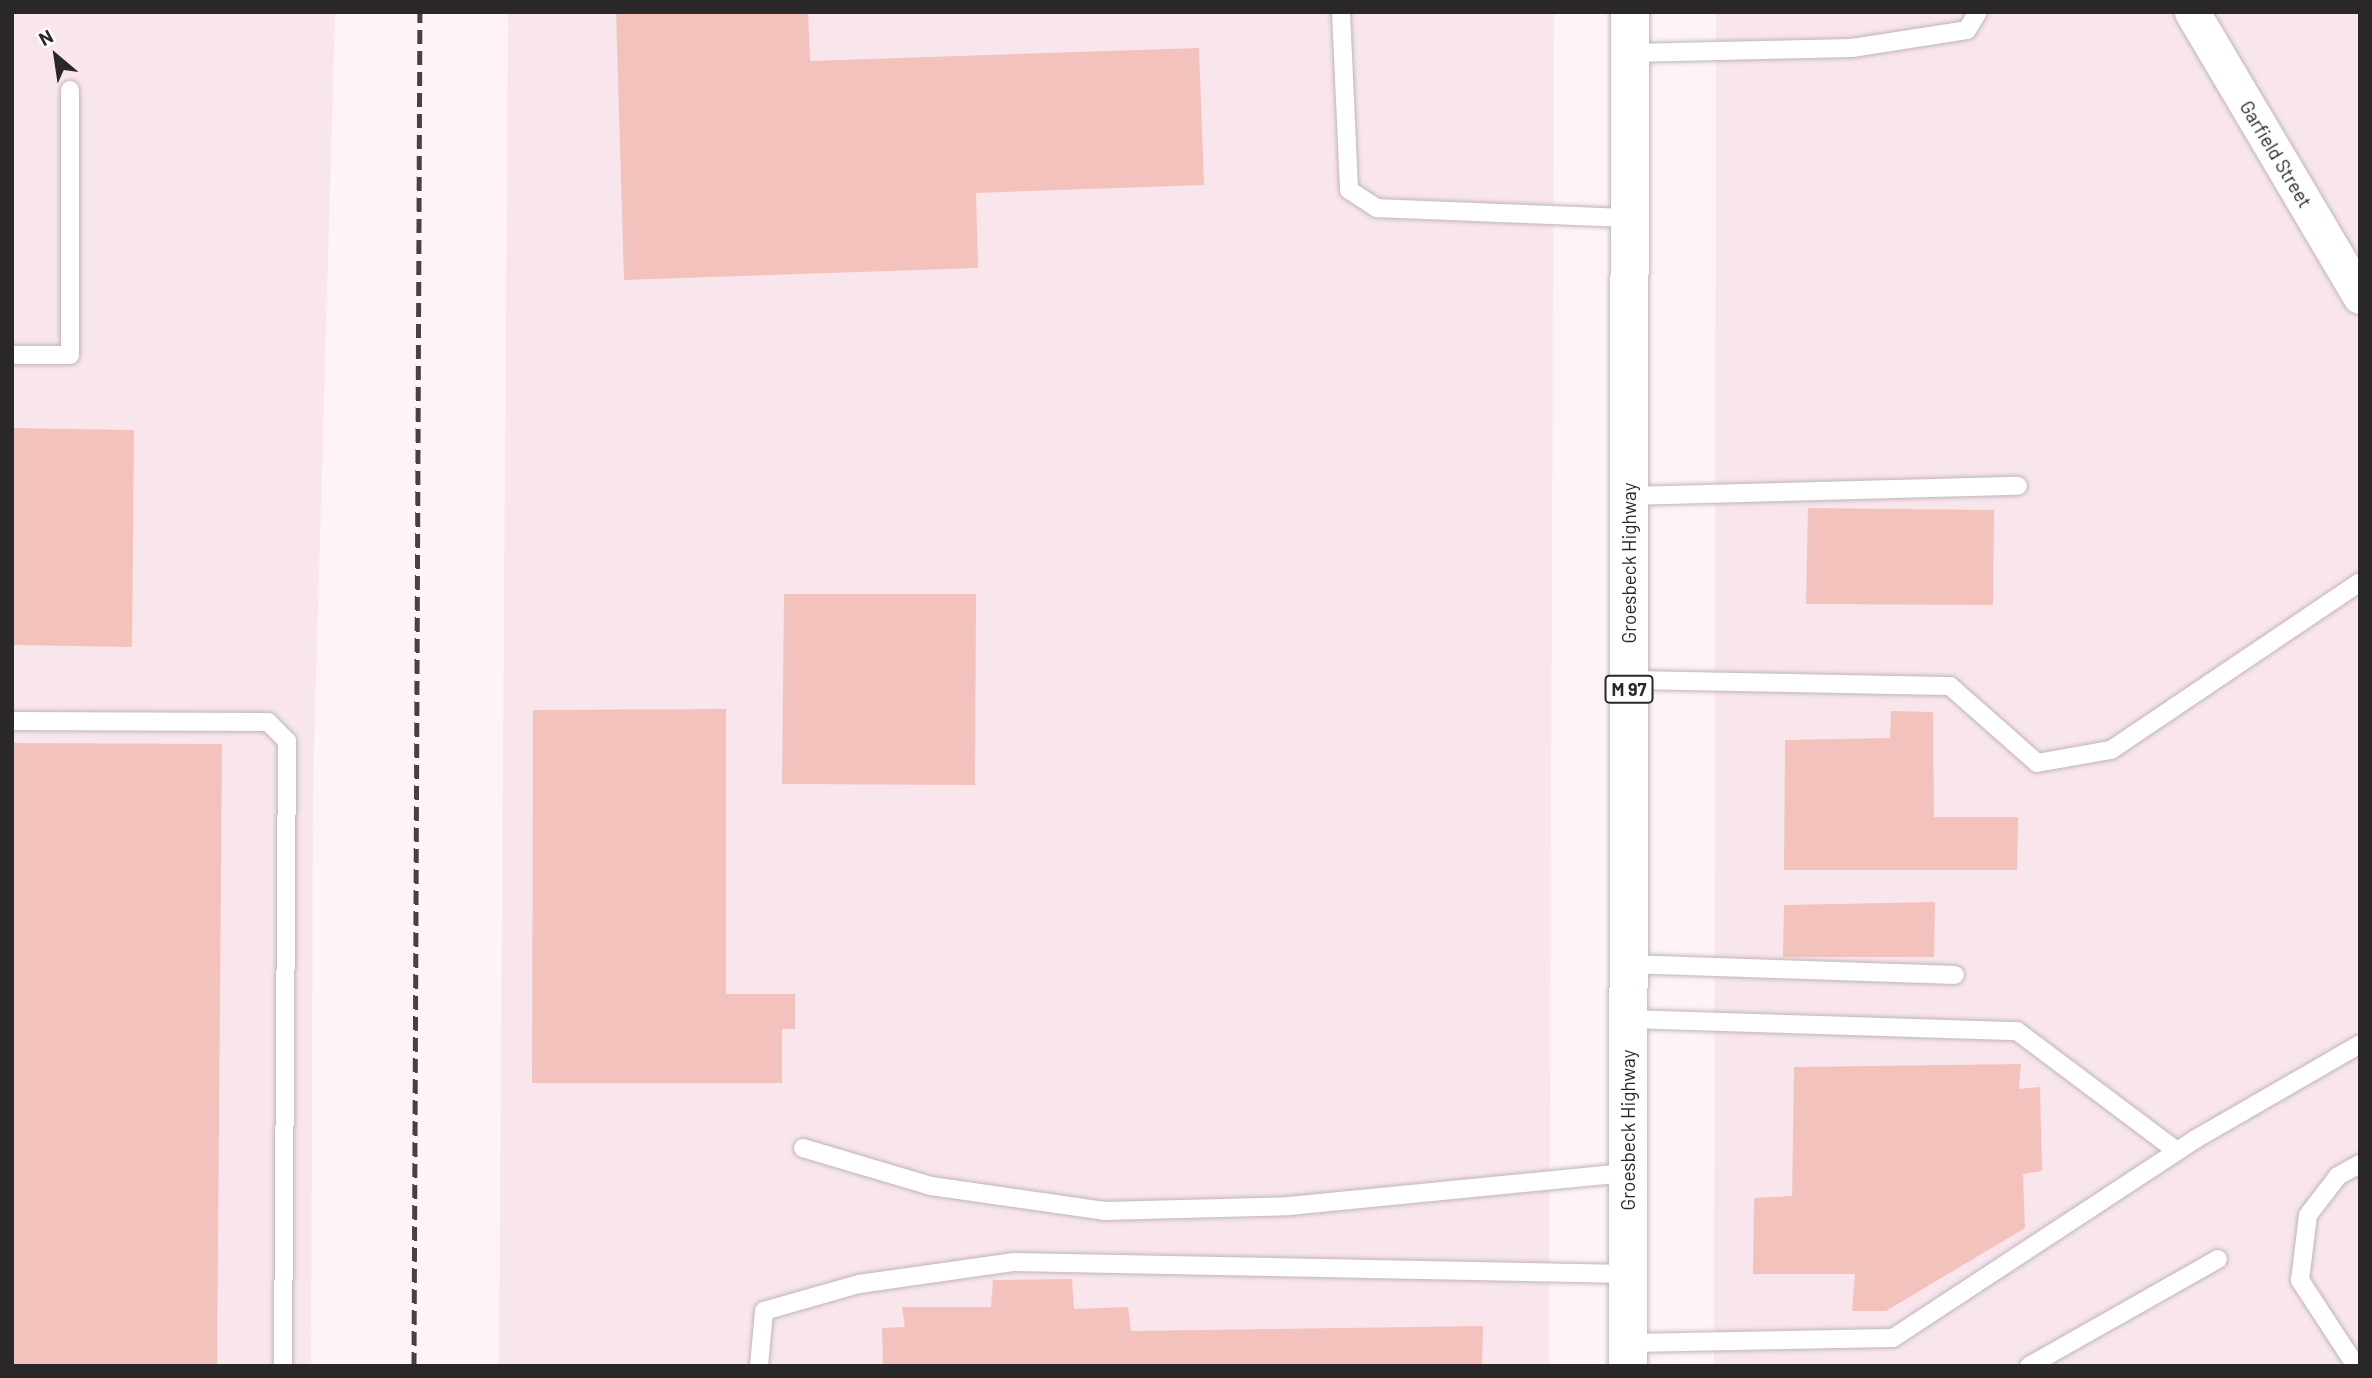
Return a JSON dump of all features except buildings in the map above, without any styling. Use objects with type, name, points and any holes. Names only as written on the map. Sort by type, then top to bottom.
[{"type":"main road","name":"Groesbeck Highway","points":[[1628,1355],[1630,12]]},
{"type":"street","name":"Garfield Street","points":[[2192,12],[2360,296]]},
{"type":"lane","points":[[1341,12],[1349,190],[1377,208],[1630,218]]},
{"type":"lane","points":[[1630,53],[1852,48],[1967,30],[1978,12]]},
{"type":"lane","points":[[12,355],[71,355],[70,90]]},
{"type":"lane","points":[[1629,496],[2018,486]]},
{"type":"lane","points":[[1629,680],[1950,686],[2037,763],[2112,750],[2360,582]]},
{"type":"lane","points":[[12,721],[268,722],[287,741],[283,1366]]},
{"type":"lane","points":[[1629,964],[1955,975]]},
{"type":"lane","points":[[1629,1018],[2017,1031],[2177,1151]]},
{"type":"lane","points":[[1628,1355],[1893,1338],[2177,1151],[2360,1044]]},
{"type":"lane","points":[[803,1148],[931,1186],[1104,1211],[1289,1206],[1628,1173]]},
{"type":"lane","points":[[2356,1366],[2300,1280],[2308,1215],[2338,1176],[2360,1164]]},
{"type":"lane","points":[[2029,1366],[2218,1259]]},
{"type":"lane","points":[[760,1366],[764,1311],[859,1284],[1014,1262],[1628,1274]]},
{"type":"shaded area","points":[[12,12],[335,12],[313,780],[311,1366],[12,1366]]},
{"type":"shaded area","points":[[508,12],[1554,12],[1549,1366],[499,1366]]},
{"type":"shaded area","points":[[1716,12],[2360,12],[2360,1366],[1714,1366]]},
{"type":"railway","points":[[414,1366],[420,12]]}]
